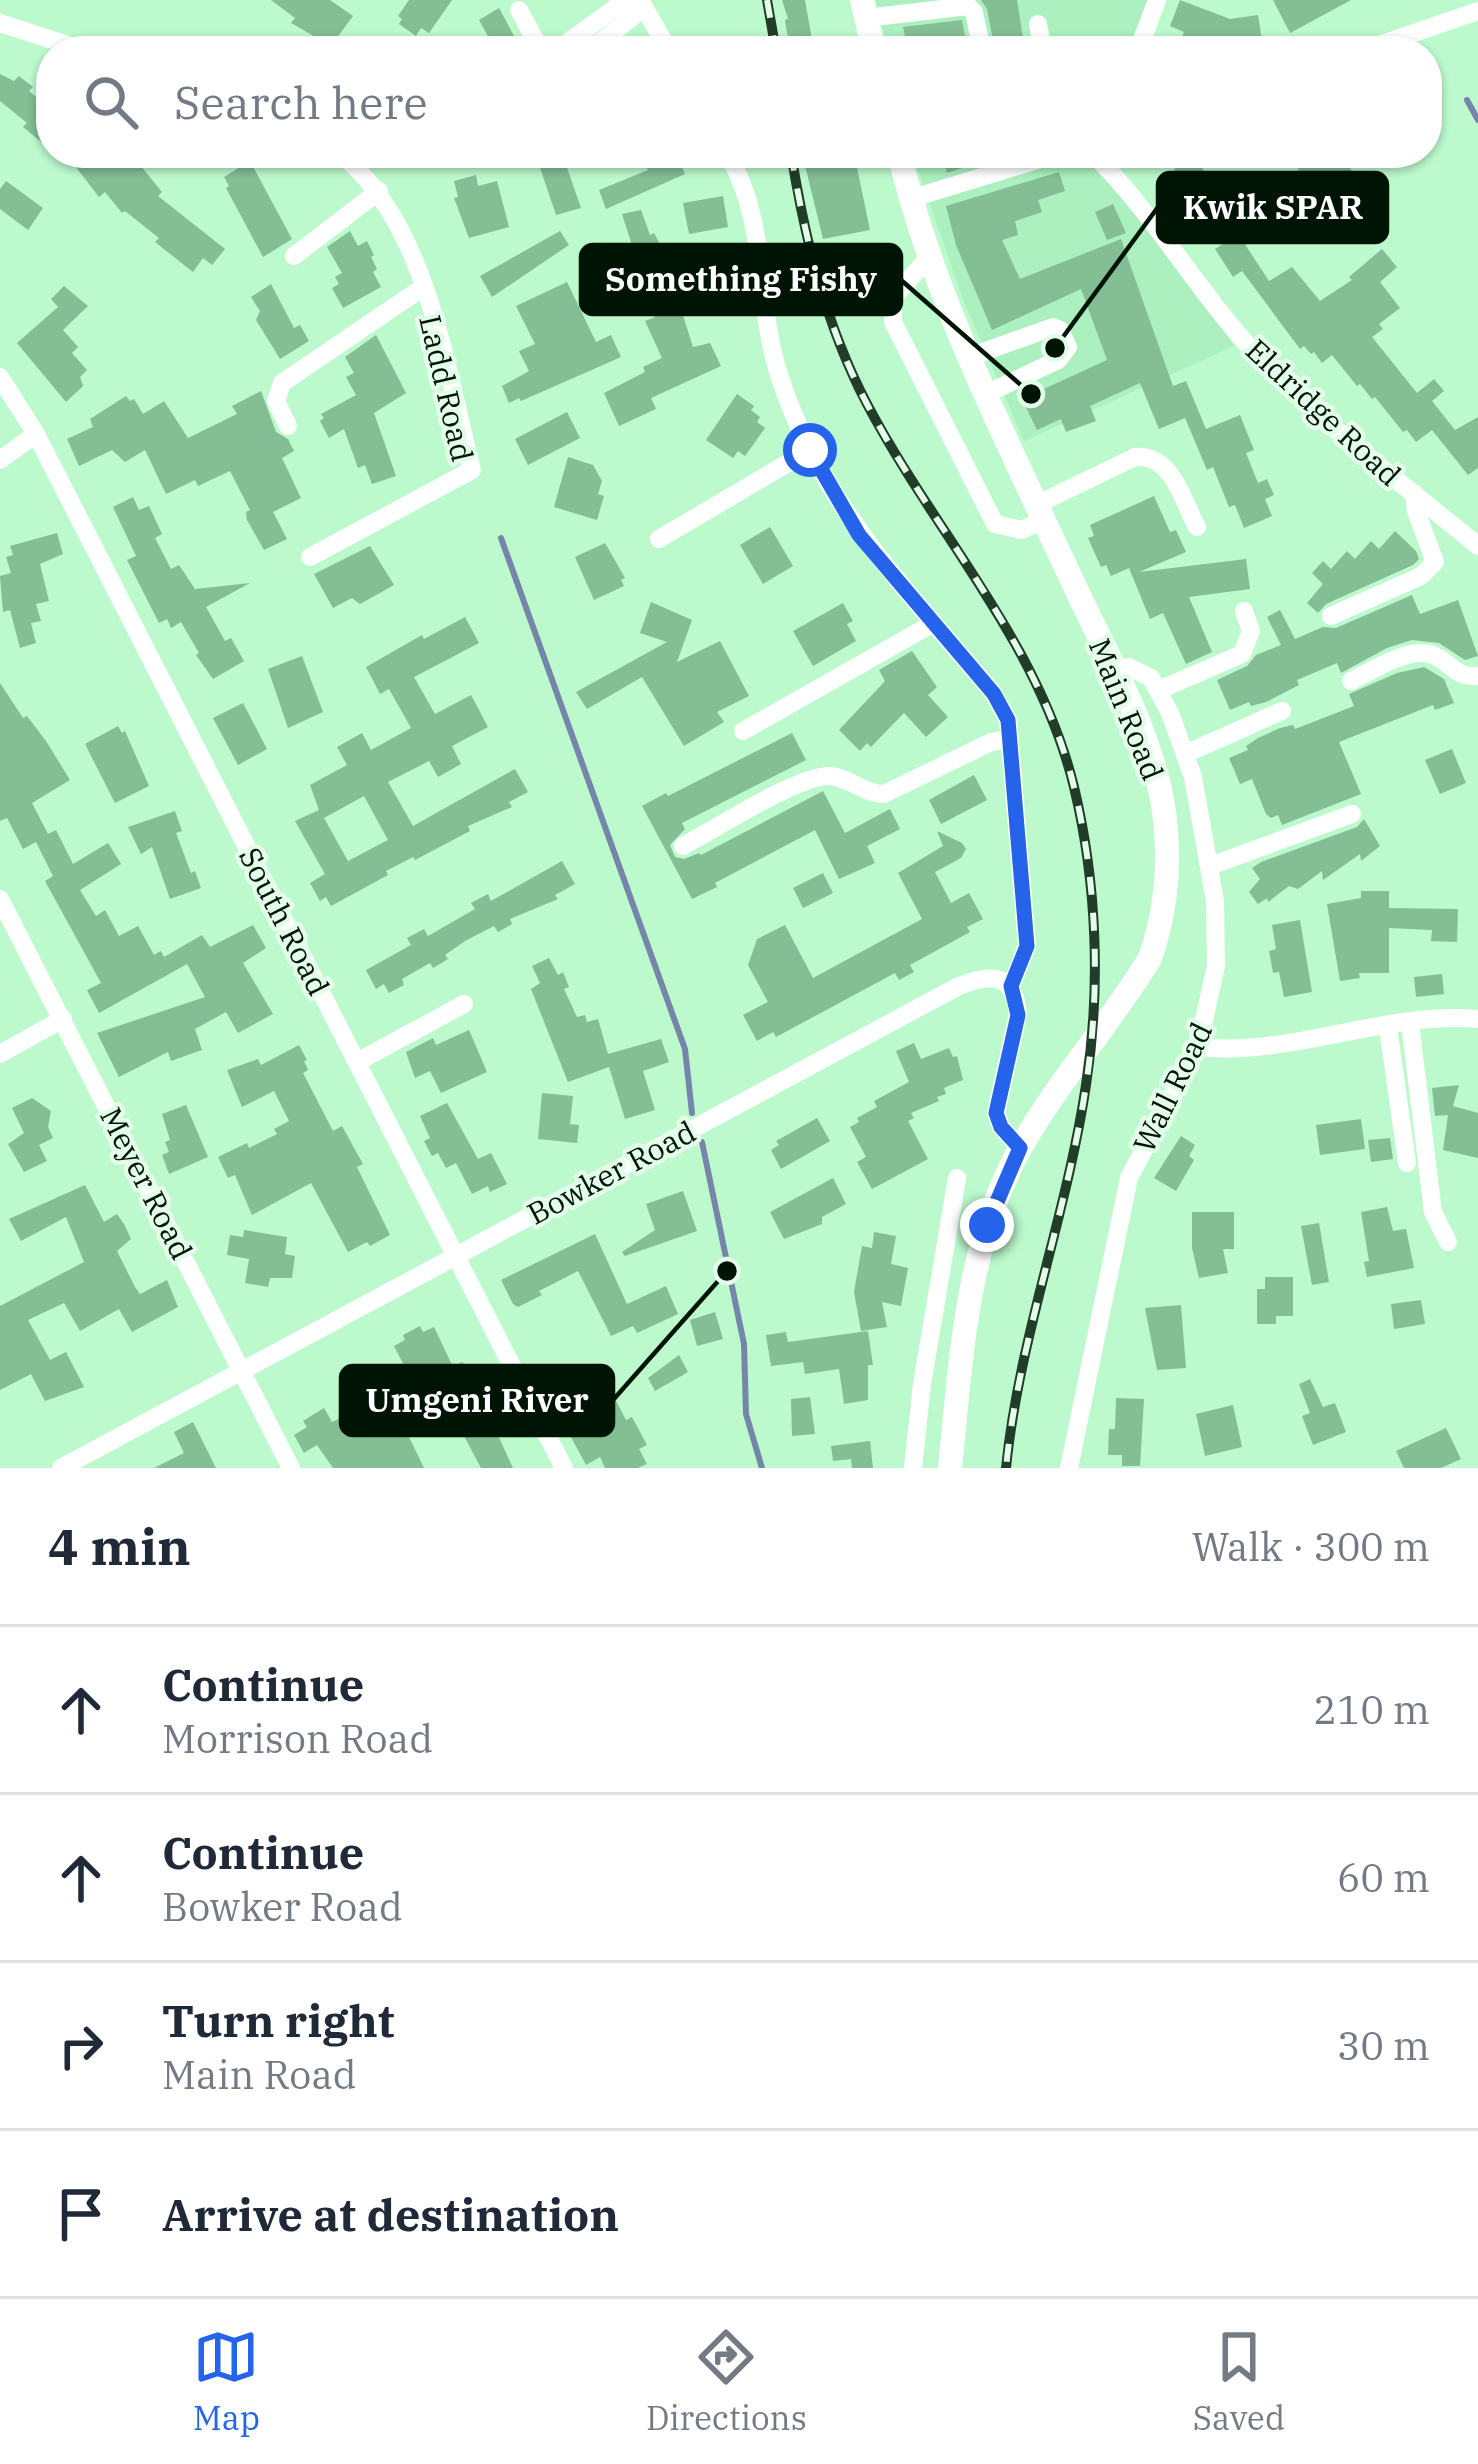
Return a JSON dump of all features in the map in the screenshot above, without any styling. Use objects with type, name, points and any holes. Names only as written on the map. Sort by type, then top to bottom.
[{"type":"main road","name":"Main Road","points":[[903,168],[928,257],[969,357],[1114,670],[1162,801],[1167,842],[1162,926],[1150,958],[1020,1148],[987,1225],[974,1282],[950,1468]]},
{"type":"street","points":[[1144,36],[1157,0]]},
{"type":"street","points":[[581,36],[637,2]]},
{"type":"street","points":[[604,36],[637,2]]},
{"type":"street","points":[[637,2],[659,36]]},
{"type":"street","points":[[864,9],[968,6],[979,36]]},
{"type":"street","points":[[519,10],[533,36]]},
{"type":"street","points":[[1406,36],[1478,11]]},
{"type":"street","points":[[0,23],[40,36]]},
{"type":"street","points":[[1038,24],[1040,36]]},
{"type":"street","name":"Ladd Road","points":[[310,557],[472,470],[402,229],[379,191],[355,168]]},
{"type":"street","points":[[736,168],[757,230],[773,358],[810,450],[859,535],[1003,706],[1010,739],[1027,946],[1011,986],[1018,1015],[996,1113],[1001,1127],[1020,1148]]},
{"type":"street","points":[[910,199],[995,168]]},
{"type":"street","name":"Eldridge Road","points":[[1106,168],[1254,352],[1478,546]]},
{"type":"street","points":[[294,256],[379,191]]},
{"type":"street","points":[[928,257],[899,287],[891,309],[893,322],[995,524],[1021,530],[1041,512],[1135,457],[1150,456],[1163,462],[1197,527]]},
{"type":"street","points":[[289,426],[276,401],[282,383],[422,288]]},
{"type":"street","points":[[969,357],[1053,327],[1066,338],[1068,347],[1058,360],[986,394]]},
{"type":"street","name":"South Road","points":[[0,377],[37,434],[564,1468]]},
{"type":"street","points":[[0,460],[37,434]]},
{"type":"street","points":[[659,539],[810,450]]},
{"type":"street","points":[[1331,616],[1421,575],[1435,562],[1414,493]]},
{"type":"street","points":[[1114,670],[1142,670],[1160,690],[1242,654],[1251,631],[1244,611]]},
{"type":"street","points":[[743,731],[932,624]]},
{"type":"street","points":[[1351,681],[1419,652],[1438,657],[1462,675],[1478,676]]},
{"type":"street","name":"Wall Road","points":[[1069,1468],[1129,1178],[1198,1046],[1216,967],[1210,866],[1197,795],[1160,690]]},
{"type":"street","points":[[1185,754],[1282,711]]},
{"type":"street","points":[[683,846],[814,778],[840,777],[874,794],[884,794],[991,742],[1010,739]]},
{"type":"street","points":[[1210,866],[1352,814]]},
{"type":"street","name":"Meyer Road","points":[[0,899],[292,1468]]},
{"type":"street","name":"Bowker Road","points":[[61,1468],[958,986],[982,976],[1011,986]]},
{"type":"street","points":[[357,1063],[464,1004]]},
{"type":"street","points":[[0,1054],[63,1019]]},
{"type":"street","points":[[1198,1046],[1249,1050],[1410,1023],[1478,1019]]},
{"type":"street","points":[[1410,1023],[1433,1212],[1448,1242]]},
{"type":"street","points":[[1388,1027],[1407,1163]]},
{"type":"street","points":[[913,1468],[922,1384],[957,1178]]},
{"type":"shaded area","points":[[876,0],[1148,0],[1133,36],[884,36]]},
{"type":"shaded area","points":[[917,168],[1117,168],[1234,346],[1024,441],[962,297]]},
{"type":"building","points":[[271,0],[330,0],[353,16],[338,36],[314,36],[291,23],[295,18]]},
{"type":"building","points":[[409,0],[452,0],[429,33],[421,28],[416,36],[399,24],[398,16]]},
{"type":"building","points":[[782,0],[805,0],[811,36],[788,36]]},
{"type":"building","points":[[981,0],[1017,0],[1023,36],[992,36]]},
{"type":"building","points":[[1180,0],[1230,19],[1258,15],[1261,36],[1183,36],[1184,32],[1170,26]]},
{"type":"building","points":[[1273,0],[1351,0],[1290,33]]},
{"type":"building","points":[[499,8],[514,36],[488,36],[479,20]]},
{"type":"building","points":[[962,20],[965,36],[905,36],[903,27]]},
{"type":"building","points":[[0,74],[14,81],[19,76],[33,87],[29,91],[36,97],[36,138],[23,127],[27,123],[0,101]]},
{"type":"building","points":[[77,168],[142,168],[162,192],[158,196],[225,249],[212,265],[203,258],[193,272],[155,242],[159,238],[122,213],[105,192],[99,197]]},
{"type":"building","points":[[239,168],[254,168],[292,239],[263,257],[224,177]]},
{"type":"building","points":[[540,168],[567,168],[581,208],[556,215]]},
{"type":"building","points":[[682,168],[685,174],[606,209],[599,190],[648,170]]},
{"type":"building","points":[[806,168],[857,168],[870,230],[823,239]]},
{"type":"building","points":[[1202,168],[1211,190],[1187,201],[1174,169]]},
{"type":"building","points":[[1298,168],[1350,168],[1357,187],[1348,190],[1349,195],[1307,210]]},
{"type":"building","points":[[1059,172],[1065,191],[1038,200],[1042,212],[1015,221],[1018,235],[1002,240],[1020,279],[1121,239],[1173,386],[1186,381],[1206,429],[1240,415],[1254,450],[1246,453],[1258,483],[1267,479],[1274,495],[1265,499],[1272,516],[1244,528],[1235,505],[1229,507],[1213,467],[1207,470],[1185,418],[1159,429],[1140,383],[1090,406],[1096,421],[1066,432],[1061,419],[1037,430],[1022,399],[1107,360],[1081,289],[992,330],[956,245],[946,206]]},
{"type":"building","points":[[476,175],[478,186],[497,181],[509,227],[469,238],[454,198],[458,197],[454,181]]},
{"type":"building","points":[[6,181],[43,208],[28,230],[0,209],[0,189]]},
{"type":"building","points":[[1235,192],[1252,217],[1235,229],[1269,281],[1292,267],[1320,301],[1352,280],[1349,277],[1382,249],[1397,267],[1380,282],[1400,308],[1379,324],[1383,329],[1372,337],[1417,393],[1434,379],[1444,391],[1432,401],[1455,430],[1478,417],[1478,468],[1468,475],[1432,430],[1416,442],[1407,430],[1403,432],[1332,355],[1322,363],[1314,352],[1304,346],[1300,349],[1242,271],[1233,277],[1215,249],[1223,244],[1210,224],[1222,216],[1215,206]]},
{"type":"building","points":[[723,196],[728,227],[689,234],[683,203]]},
{"type":"building","points":[[1113,204],[1126,233],[1107,240],[1095,212]]},
{"type":"building","points":[[641,210],[650,235],[654,233],[661,246],[693,347],[710,343],[721,366],[651,398],[656,409],[619,426],[604,393],[662,358],[645,321],[655,317],[641,275],[636,276],[630,259],[636,258],[622,214]]},
{"type":"building","points":[[350,231],[358,246],[367,241],[381,287],[343,308],[332,288],[339,284],[335,277],[342,273],[327,247]]},
{"type":"building","points":[[560,231],[569,245],[492,297],[480,276]]},
{"type":"building","points":[[567,282],[596,342],[611,335],[621,357],[509,403],[502,386],[529,371],[519,351],[535,344],[516,306]]},
{"type":"building","points":[[271,284],[294,328],[300,325],[309,341],[280,359],[256,320],[260,311],[251,297]]},
{"type":"building","points":[[64,286],[88,306],[63,330],[78,347],[72,353],[87,370],[80,377],[83,386],[66,402],[17,343],[58,307],[51,299]]},
{"type":"building","points":[[376,335],[406,393],[374,413],[396,476],[372,484],[365,465],[358,468],[344,429],[329,438],[320,421],[321,414],[356,395],[346,377],[354,373],[345,357]]},
{"type":"building","points":[[261,391],[276,432],[288,439],[294,451],[282,458],[301,498],[273,512],[287,539],[264,550],[247,520],[250,510],[230,471],[166,494],[145,450],[125,462],[112,450],[79,466],[67,439],[93,427],[90,419],[126,396],[134,399],[143,414],[164,401],[188,438],[237,414],[232,406]]},
{"type":"building","points":[[737,394],[754,406],[751,410],[760,417],[757,422],[765,428],[745,456],[738,451],[733,458],[706,440]]},
{"type":"building","points":[[567,412],[580,438],[528,465],[515,439]]},
{"type":"building","points":[[568,457],[593,465],[602,481],[598,494],[604,496],[597,520],[554,507]]},
{"type":"building","points":[[1154,496],[1170,532],[1176,530],[1186,552],[1139,572],[1246,559],[1250,589],[1189,597],[1212,652],[1186,664],[1163,613],[1150,619],[1129,568],[1111,576],[1106,565],[1101,567],[1088,538],[1094,536],[1090,525]]},
{"type":"building","points":[[133,497],[139,510],[149,506],[162,534],[155,538],[171,569],[179,565],[195,589],[250,583],[206,607],[225,641],[231,638],[244,661],[213,679],[181,622],[171,628],[167,619],[159,623],[127,560],[136,556],[113,507]]},
{"type":"building","points":[[770,527],[793,566],[763,584],[740,545]]},
{"type":"building","points":[[1395,531],[1416,551],[1419,559],[1413,565],[1326,604],[1318,613],[1307,603],[1323,584],[1312,573],[1323,561],[1331,569],[1347,551],[1355,559],[1371,541],[1379,549]]},
{"type":"building","points":[[57,533],[63,554],[40,564],[49,601],[36,604],[41,621],[31,623],[36,643],[20,648],[10,610],[3,612],[0,576],[11,573],[6,557],[13,555],[10,546]]},
{"type":"building","points":[[605,543],[625,578],[621,580],[624,586],[594,600],[575,557]]},
{"type":"building","points":[[370,546],[394,585],[360,604],[352,598],[333,608],[314,574]]},
{"type":"building","points":[[1412,595],[1420,614],[1458,600],[1478,656],[1465,660],[1439,643],[1412,640],[1341,673],[1337,663],[1297,680],[1299,685],[1266,702],[1251,706],[1249,702],[1230,710],[1217,680],[1281,645],[1267,617],[1280,610],[1295,639],[1323,627],[1336,628]]},
{"type":"building","points":[[651,602],[692,620],[677,662],[720,641],[749,696],[717,712],[724,722],[684,746],[642,677],[587,709],[576,692],[667,642],[640,633]]},
{"type":"building","points":[[843,603],[853,621],[847,624],[856,641],[813,666],[793,631]]},
{"type":"building","points":[[465,617],[479,643],[414,677],[435,714],[471,695],[488,727],[452,746],[461,764],[438,777],[429,761],[388,782],[413,826],[515,769],[528,792],[509,802],[512,807],[468,826],[470,831],[386,871],[388,875],[331,906],[326,897],[320,901],[310,883],[325,874],[295,821],[319,810],[310,785],[347,765],[337,747],[362,733],[371,750],[411,728],[389,689],[380,694],[366,667],[422,635],[424,639]],"holes":[[[364,796],[388,840],[348,861],[324,818]]]},
{"type":"building","points":[[912,651],[937,687],[928,695],[948,717],[926,737],[904,713],[871,747],[867,743],[860,751],[839,730],[885,681],[879,670]]},
{"type":"building","points":[[302,656],[323,712],[288,728],[268,669]]},
{"type":"building","points":[[1424,667],[1444,679],[1454,703],[1435,710],[1433,705],[1339,742],[1361,794],[1282,825],[1278,815],[1266,814],[1252,779],[1240,784],[1229,758],[1248,750],[1246,746],[1258,738],[1354,706],[1349,694]]},
{"type":"building","points":[[0,683],[70,780],[32,803],[48,834],[56,830],[73,864],[108,843],[121,864],[80,890],[96,916],[105,910],[119,936],[138,926],[154,955],[161,951],[164,957],[202,935],[210,947],[253,925],[266,948],[243,963],[273,1014],[238,1033],[226,1012],[195,1029],[202,1050],[171,1061],[168,1052],[119,1077],[97,1033],[205,997],[187,964],[99,1013],[87,990],[101,983],[45,881],[53,876],[36,842],[23,849],[7,818],[0,821]]},
{"type":"building","points":[[243,703],[267,749],[238,765],[213,718]]},
{"type":"building","points":[[118,726],[125,731],[149,786],[115,803],[85,744]]},
{"type":"building","points":[[792,733],[806,760],[682,823],[685,829],[670,845],[675,857],[701,855],[823,791],[845,833],[890,809],[900,829],[867,846],[875,863],[839,879],[815,830],[692,899],[642,806]]},
{"type":"building","points":[[1452,749],[1466,783],[1440,794],[1425,760]]},
{"type":"building","points":[[974,775],[987,800],[941,824],[929,800]]},
{"type":"building","points":[[175,811],[182,831],[176,833],[201,888],[170,899],[152,847],[141,854],[128,827]]},
{"type":"building","points":[[1364,819],[1380,846],[1361,861],[1360,854],[1323,880],[1322,871],[1298,889],[1289,886],[1268,902],[1267,898],[1258,904],[1249,892],[1260,879],[1252,868],[1261,862],[1357,827]]},
{"type":"building","points":[[937,831],[966,849],[961,858],[935,872],[951,903],[969,893],[983,919],[967,927],[970,932],[910,965],[914,972],[899,980],[895,973],[776,1037],[773,1032],[757,1041],[743,1015],[768,1002],[748,965],[757,939],[785,925],[813,978],[922,919],[898,873],[943,846]]},
{"type":"building","points":[[562,861],[575,884],[555,895],[558,899],[510,919],[512,924],[498,932],[494,926],[465,941],[445,955],[448,959],[402,979],[404,985],[389,993],[384,984],[376,989],[366,970],[411,945],[407,938],[424,929],[428,936],[475,909],[471,903],[488,894],[491,901]]},
{"type":"building","points":[[823,873],[833,893],[803,908],[793,888]]},
{"type":"building","points":[[1361,891],[1389,891],[1389,908],[1458,909],[1457,942],[1431,941],[1432,930],[1389,928],[1389,973],[1359,973],[1360,978],[1340,981],[1327,904],[1361,898]]},
{"type":"building","points":[[1300,920],[1312,992],[1284,997],[1269,951],[1276,949],[1272,925]]},
{"type":"building","points":[[549,958],[558,975],[563,972],[569,987],[564,989],[577,1017],[585,1015],[587,1022],[598,1019],[608,1054],[661,1039],[669,1062],[643,1071],[655,1110],[625,1119],[609,1067],[568,1082],[531,989],[540,983],[532,966]]},
{"type":"building","points":[[1442,974],[1444,994],[1416,997],[1414,977]]},
{"type":"building","points":[[469,1030],[487,1072],[441,1093],[430,1071],[415,1078],[406,1052],[433,1038],[436,1045]]},
{"type":"building","points":[[914,1043],[921,1059],[949,1048],[957,1056],[963,1080],[944,1088],[946,1094],[937,1097],[939,1101],[911,1113],[914,1118],[908,1121],[928,1159],[872,1189],[857,1162],[866,1157],[850,1127],[877,1107],[874,1101],[909,1082],[896,1051]]},
{"type":"building","points":[[299,1045],[307,1060],[308,1070],[303,1073],[333,1131],[342,1126],[363,1164],[357,1167],[390,1235],[370,1246],[367,1242],[348,1252],[311,1183],[252,1215],[235,1175],[228,1178],[218,1157],[277,1134],[274,1129],[289,1121],[274,1091],[242,1107],[227,1070],[258,1059],[261,1065]]},
{"type":"building","points":[[1459,1085],[1453,1106],[1478,1113],[1478,1158],[1443,1150],[1448,1115],[1435,1116],[1432,1088]]},
{"type":"building","points":[[542,1093],[573,1096],[570,1124],[579,1125],[577,1143],[538,1139]]},
{"type":"building","points":[[32,1098],[51,1111],[48,1127],[53,1138],[39,1145],[47,1161],[24,1172],[8,1144],[24,1133],[12,1108]]},
{"type":"building","points":[[447,1103],[478,1159],[491,1153],[507,1184],[472,1194],[456,1163],[446,1168],[438,1153],[432,1156],[420,1116]]},
{"type":"building","points":[[186,1105],[208,1157],[169,1174],[162,1155],[169,1152],[165,1142],[170,1140],[162,1114]]},
{"type":"building","points":[[817,1118],[830,1141],[781,1169],[771,1150],[779,1145],[776,1141]]},
{"type":"building","points":[[1361,1119],[1365,1149],[1320,1155],[1316,1125]]},
{"type":"building","points":[[1181,1136],[1195,1145],[1189,1156],[1194,1160],[1176,1191],[1154,1178]]},
{"type":"building","points":[[1390,1138],[1393,1159],[1371,1162],[1368,1140]]},
{"type":"building","points":[[833,1178],[846,1204],[822,1217],[822,1224],[784,1239],[770,1212]]},
{"type":"building","points":[[85,1185],[104,1222],[117,1214],[124,1224],[131,1239],[117,1251],[140,1294],[167,1280],[178,1307],[132,1332],[119,1309],[80,1331],[64,1303],[28,1320],[50,1360],[66,1352],[84,1387],[45,1401],[31,1374],[0,1390],[0,1306],[84,1262],[66,1217],[21,1241],[9,1219]]},
{"type":"building","points":[[683,1191],[697,1231],[625,1256],[622,1252],[655,1230],[646,1204]]},
{"type":"building","points":[[1387,1207],[1393,1231],[1406,1229],[1414,1268],[1367,1277],[1361,1212]]},
{"type":"building","points":[[1192,1212],[1234,1212],[1234,1249],[1223,1249],[1228,1273],[1199,1278],[1192,1248]]},
{"type":"building","points":[[1319,1223],[1329,1282],[1312,1285],[1301,1226]]},
{"type":"building","points":[[244,1230],[287,1237],[285,1254],[295,1256],[292,1278],[270,1278],[268,1287],[245,1283],[249,1259],[227,1255],[230,1235],[243,1237]]},
{"type":"building","points":[[874,1232],[896,1236],[891,1264],[908,1268],[901,1306],[882,1302],[887,1327],[861,1331],[854,1292],[862,1246],[872,1248]]},
{"type":"building","points":[[595,1234],[627,1304],[666,1286],[678,1314],[637,1333],[633,1326],[611,1336],[578,1271],[539,1291],[542,1295],[518,1307],[513,1304],[501,1280]]},
{"type":"building","points":[[1265,1277],[1293,1277],[1293,1316],[1276,1316],[1276,1324],[1257,1324],[1257,1289],[1265,1289]]},
{"type":"building","points":[[1421,1300],[1425,1324],[1394,1329],[1391,1304]]},
{"type":"building","points":[[1181,1305],[1186,1368],[1157,1370],[1145,1308]]},
{"type":"building","points":[[715,1312],[723,1339],[697,1346],[690,1320]]},
{"type":"building","points":[[420,1326],[423,1332],[434,1327],[453,1367],[462,1362],[467,1368],[513,1468],[481,1468],[438,1387],[395,1408],[424,1468],[333,1468],[317,1445],[304,1453],[294,1435],[307,1427],[303,1421],[324,1408],[332,1422],[400,1389],[397,1383],[410,1377],[394,1346]]},
{"type":"building","points":[[868,1331],[873,1365],[868,1365],[868,1400],[844,1404],[839,1369],[805,1374],[803,1362],[771,1366],[766,1335],[786,1332],[788,1342]]},
{"type":"building","points":[[679,1355],[688,1372],[655,1391],[648,1378]]},
{"type":"building","points":[[587,1370],[604,1402],[614,1397],[626,1420],[632,1417],[647,1445],[639,1449],[647,1464],[605,1468],[600,1457],[586,1465],[550,1398],[557,1395],[554,1387]]},
{"type":"building","points":[[1310,1379],[1323,1407],[1335,1403],[1346,1432],[1313,1445],[1302,1416],[1310,1413],[1299,1384]]},
{"type":"building","points":[[810,1397],[815,1434],[792,1436],[791,1399]]},
{"type":"building","points":[[1116,1398],[1144,1399],[1140,1466],[1122,1466],[1122,1455],[1108,1455]]},
{"type":"building","points":[[1233,1405],[1242,1447],[1205,1456],[1196,1414]]},
{"type":"building","points":[[193,1422],[216,1468],[154,1468],[184,1453],[174,1432]]},
{"type":"building","points":[[1446,1428],[1461,1459],[1441,1468],[1404,1468],[1396,1451]]},
{"type":"building","points":[[870,1441],[873,1468],[852,1468],[851,1459],[833,1461],[831,1446]]},
{"type":"waterway","points":[[1467,100],[1478,120]]},
{"type":"waterway","points":[[501,538],[685,1049],[692,1113]]},
{"type":"waterway","points":[[702,1142],[744,1344],[746,1414],[762,1468]]},
{"type":"railway","points":[[767,0],[773,36]]},
{"type":"railway","points":[[794,168],[819,282],[853,374],[894,452],[983,590],[1036,685],[1058,734],[1082,823],[1094,936],[1091,1048],[1078,1133],[1021,1371],[1006,1468]]},
{"type":"place","name":"Kwik SPAR","points":[[1055,348]]},
{"type":"place","name":"Something Fishy","points":[[1031,394]]},
{"type":"place","name":"Umgeni River","points":[[727,1271]]},
{"type":"route","points":[[810,450],[859,535],[994,694],[1008,720],[1027,946],[1011,986],[1018,1015],[996,1113],[1001,1127],[1020,1148],[987,1225]]}]
